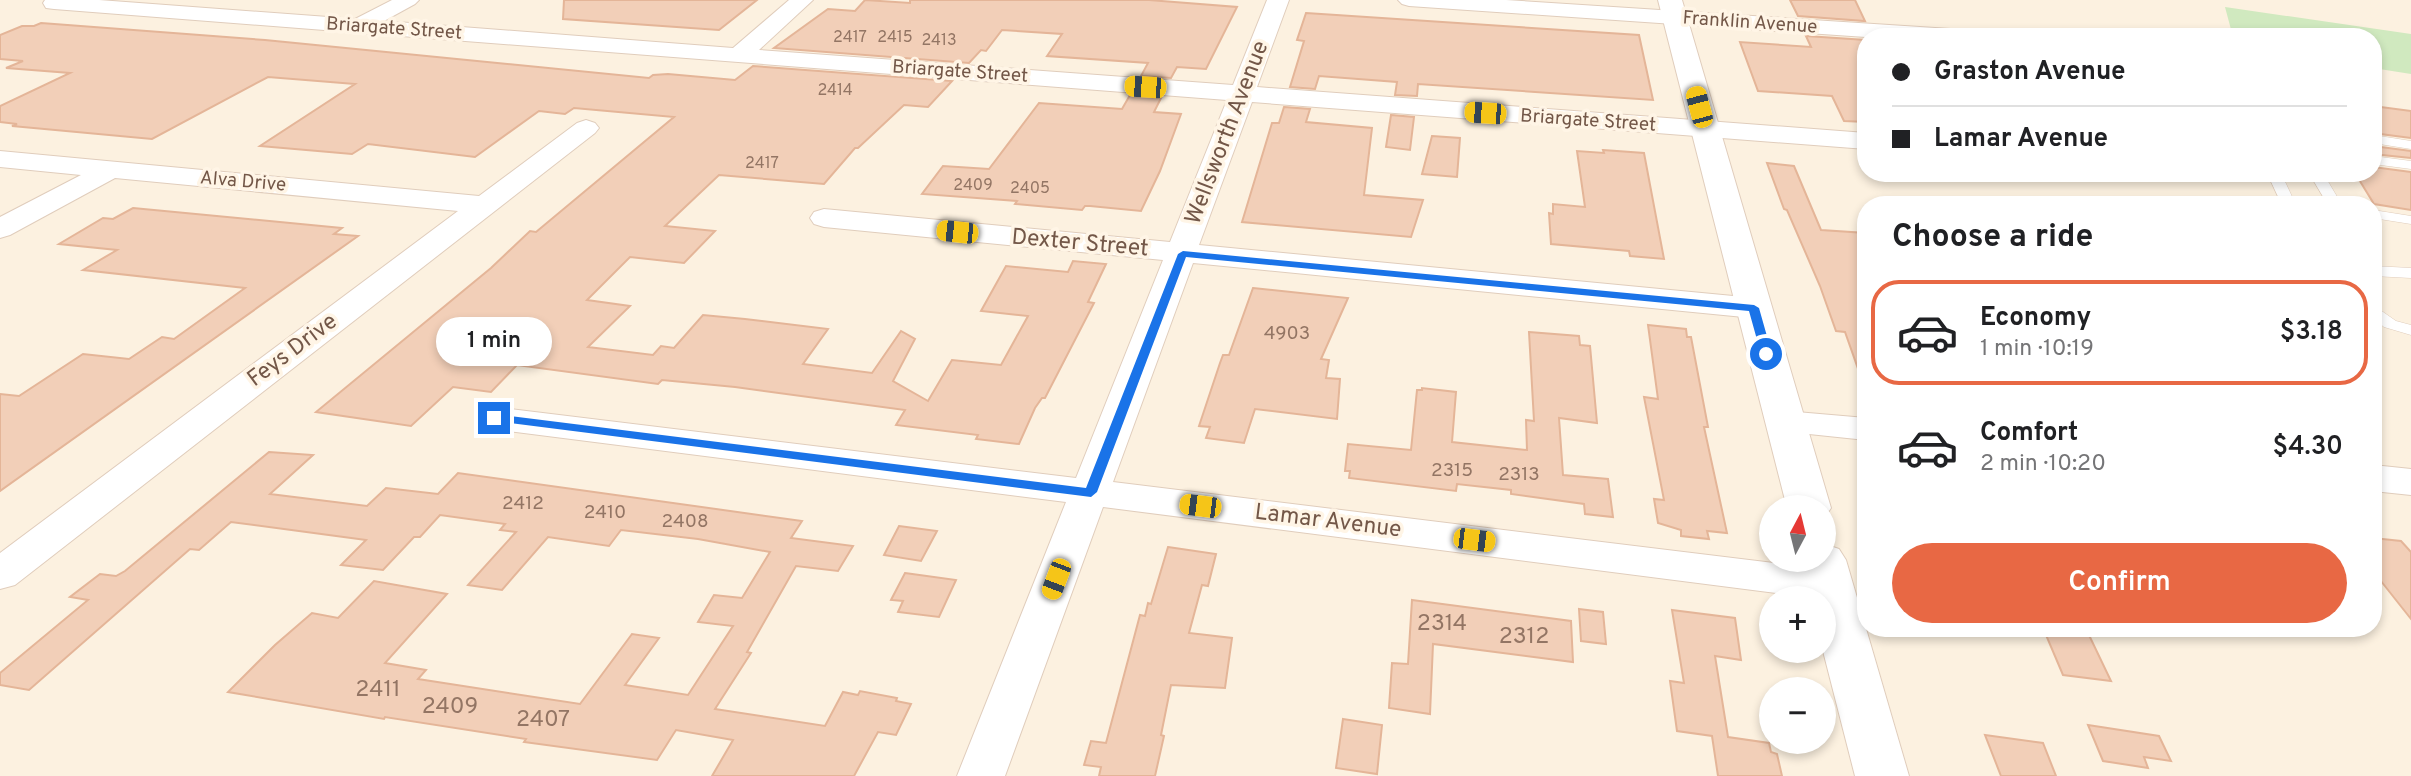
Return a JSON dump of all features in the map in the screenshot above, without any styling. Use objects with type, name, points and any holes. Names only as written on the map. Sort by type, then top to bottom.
[{"type":"street","points":[[359,26],[408,0]]},
{"type":"street","points":[[739,55],[802,0]]},
{"type":"street","name":"Wellsworth Avenue","points":[[982,776],[1278,0]]},
{"type":"street","name":"Franklin Avenue","points":[[1409,0],[1672,9],[1872,28]]},
{"type":"street","name":"Briargate Street","points":[[54,3],[1857,140]]},
{"type":"street","points":[[1672,9],[1805,495]]},
{"type":"street","name":"Feys Drive","points":[[0,574],[586,128]]},
{"type":"street","name":"Alva Drive","points":[[0,159],[485,205]]},
{"type":"street","points":[[0,229],[112,169]]},
{"type":"street","name":"Dexter Street","points":[[824,218],[1754,308]]},
{"type":"street","name":"Lamar Avenue","points":[[494,418],[1091,492],[1759,565]]},
{"type":"street","points":[[1785,422],[1857,428]]},
{"type":"street","points":[[2382,479],[2411,482]]},
{"type":"street","points":[[1826,572],[1882,776]]},
{"type":"lane","points":[[2382,140],[2411,145]]},
{"type":"lane","points":[[2382,161],[2411,165]]},
{"type":"lane","points":[[2382,215],[2411,220]]},
{"type":"lane","points":[[2382,271],[2411,273]]},
{"type":"lane","points":[[2382,317],[2390,324],[2411,330]]},
{"type":"green space","points":[[2225,7],[2370,28],[2231,28]]},
{"type":"green space","points":[[2382,30],[2411,34],[2411,74],[2382,69]]},
{"type":"building","points":[[564,0],[757,0],[719,30],[563,19]]},
{"type":"building","points":[[865,0],[910,3],[910,0],[1149,0],[1237,7],[1206,69],[1177,67],[1171,78],[1141,76],[1148,63],[1047,56],[1062,34],[1002,30],[986,51],[981,50],[969,63],[774,48],[828,9],[855,11]]},
{"type":"building","points":[[1790,0],[1855,0],[1865,21],[1798,16]]},
{"type":"building","points":[[1306,13],[1639,35],[1653,100],[1418,84],[1417,96],[1395,95],[1397,82],[1319,76],[1315,89],[1290,87],[1304,41],[1297,40]]},
{"type":"building","points":[[41,23],[265,40],[649,78],[653,75],[668,74],[735,80],[753,66],[952,81],[928,107],[904,105],[855,148],[824,184],[719,175],[665,226],[715,231],[684,263],[630,257],[587,300],[630,306],[588,347],[653,355],[661,346],[674,348],[703,315],[828,329],[803,364],[872,373],[901,331],[915,339],[893,381],[928,401],[952,360],[1001,365],[1028,316],[981,311],[1006,266],[1068,272],[1073,261],[1106,264],[1088,302],[1094,303],[1045,398],[1042,398],[1035,408],[1019,444],[976,439],[978,435],[896,425],[905,410],[735,387],[662,380],[658,384],[517,365],[491,392],[453,387],[411,426],[316,412],[491,268],[530,231],[536,232],[674,117],[574,108],[565,114],[539,111],[475,157],[368,144],[352,154],[260,146],[355,84],[268,77],[152,139],[12,126],[17,124],[0,122],[0,106],[70,73],[6,68],[23,61],[0,59],[0,35],[22,26]]},
{"type":"building","points":[[1806,36],[1857,39],[1857,122],[1844,121],[1832,96],[1758,91],[1740,42],[1811,47]]},
{"type":"building","points":[[1130,95],[1161,98],[1154,112],[1181,114],[1160,171],[1141,211],[1090,206],[1085,206],[1082,210],[1015,204],[1017,201],[922,194],[943,166],[989,169],[1039,103],[1122,109]]},
{"type":"building","points":[[1284,107],[1310,109],[1306,122],[1372,128],[1364,195],[1423,200],[1411,237],[1242,222],[1272,123],[1279,123]]},
{"type":"building","points":[[2382,107],[2411,111],[2411,138],[2382,134]]},
{"type":"building","points":[[1391,115],[1414,117],[1410,150],[1386,147]]},
{"type":"building","points":[[1432,136],[1460,138],[1457,177],[1422,174]]},
{"type":"building","points":[[2382,147],[2411,151],[2411,158],[2382,155]]},
{"type":"building","points":[[1603,150],[1644,153],[1664,259],[1630,256],[1629,251],[1551,244],[1549,213],[1553,214],[1553,204],[1585,207],[1577,151],[1604,153]]},
{"type":"building","points":[[1767,163],[1794,166],[1821,230],[1857,232],[1857,366],[1845,332],[1836,331],[1820,286],[1787,210],[1784,209]]},
{"type":"building","points":[[2382,168],[2411,172],[2411,210],[2382,205],[2382,196],[2369,196],[2361,182],[2382,182]]},
{"type":"building","points":[[133,208],[342,228],[334,234],[358,236],[0,491],[0,394],[19,396],[83,354],[129,359],[162,337],[174,339],[245,288],[83,270],[117,250],[59,244],[103,218],[113,219]]},
{"type":"building","points":[[1253,288],[1348,298],[1321,359],[1329,360],[1326,378],[1340,379],[1337,419],[1255,409],[1244,443],[1206,438],[1210,427],[1199,426],[1223,355],[1229,355]]},
{"type":"building","points":[[1648,325],[1686,329],[1687,337],[1691,337],[1708,427],[1704,427],[1727,533],[1707,531],[1709,539],[1681,536],[1681,530],[1658,523],[1654,499],[1664,500],[1644,397],[1658,399]]},
{"type":"building","points":[[1529,332],[1579,336],[1580,345],[1590,346],[1597,423],[1559,418],[1563,475],[1608,479],[1613,517],[1585,514],[1584,504],[1511,494],[1511,490],[1457,484],[1456,491],[1349,478],[1350,471],[1345,471],[1348,444],[1411,450],[1417,390],[1422,388],[1456,392],[1452,442],[1527,450],[1526,420],[1534,421]]},
{"type":"building","points":[[269,452],[313,455],[270,494],[367,506],[386,488],[438,494],[458,473],[802,521],[791,538],[853,546],[838,571],[796,566],[747,652],[751,653],[715,709],[825,726],[843,692],[858,695],[860,691],[897,698],[896,701],[911,704],[896,735],[878,732],[854,776],[712,776],[733,740],[676,730],[657,760],[524,742],[526,739],[385,717],[384,719],[228,692],[312,613],[338,618],[374,581],[447,594],[385,663],[426,670],[418,679],[580,704],[632,634],[659,638],[625,685],[688,695],[733,626],[698,622],[714,595],[742,598],[770,552],[698,539],[621,530],[609,546],[548,537],[502,590],[468,585],[516,532],[500,530],[505,524],[440,515],[420,537],[414,537],[383,570],[341,565],[366,540],[231,522],[199,550],[190,549],[29,690],[0,685],[0,673],[88,600],[70,597],[100,574],[116,576],[125,571]]},
{"type":"building","points":[[899,526],[937,531],[921,561],[884,555]]},
{"type":"building","points":[[2382,539],[2401,541],[2411,552],[2411,619],[2382,582]]},
{"type":"building","points":[[1168,547],[1216,554],[1208,586],[1202,585],[1189,633],[1232,638],[1225,688],[1171,685],[1155,776],[1099,776],[1101,767],[1084,765],[1091,741],[1106,743],[1140,615],[1145,616],[1148,603],[1151,604]]},
{"type":"building","points":[[905,573],[956,580],[939,617],[898,612],[903,601],[891,600]]},
{"type":"building","points":[[1412,600],[1571,621],[1573,662],[1433,644],[1430,714],[1389,708],[1392,663],[1408,664]]},
{"type":"building","points":[[1579,609],[1603,612],[1606,644],[1581,641]]},
{"type":"building","points":[[1672,610],[1735,618],[1741,660],[1715,656],[1728,737],[1759,742],[1759,754],[1777,754],[1782,776],[1718,776],[1712,736],[1677,731],[1670,681],[1684,683]]},
{"type":"building","points":[[2047,637],[2090,637],[2111,681],[2063,675]]},
{"type":"building","points":[[1343,719],[1382,725],[1377,774],[1336,768]]},
{"type":"building","points":[[2088,725],[2159,736],[2171,761],[2144,757],[2148,768],[2103,761]]},
{"type":"building","points":[[1985,735],[2043,743],[2056,776],[2001,776]]},
{"type":"route","points":[[494,418],[1091,492],[1183,254],[1754,308],[1766,354]]}]
